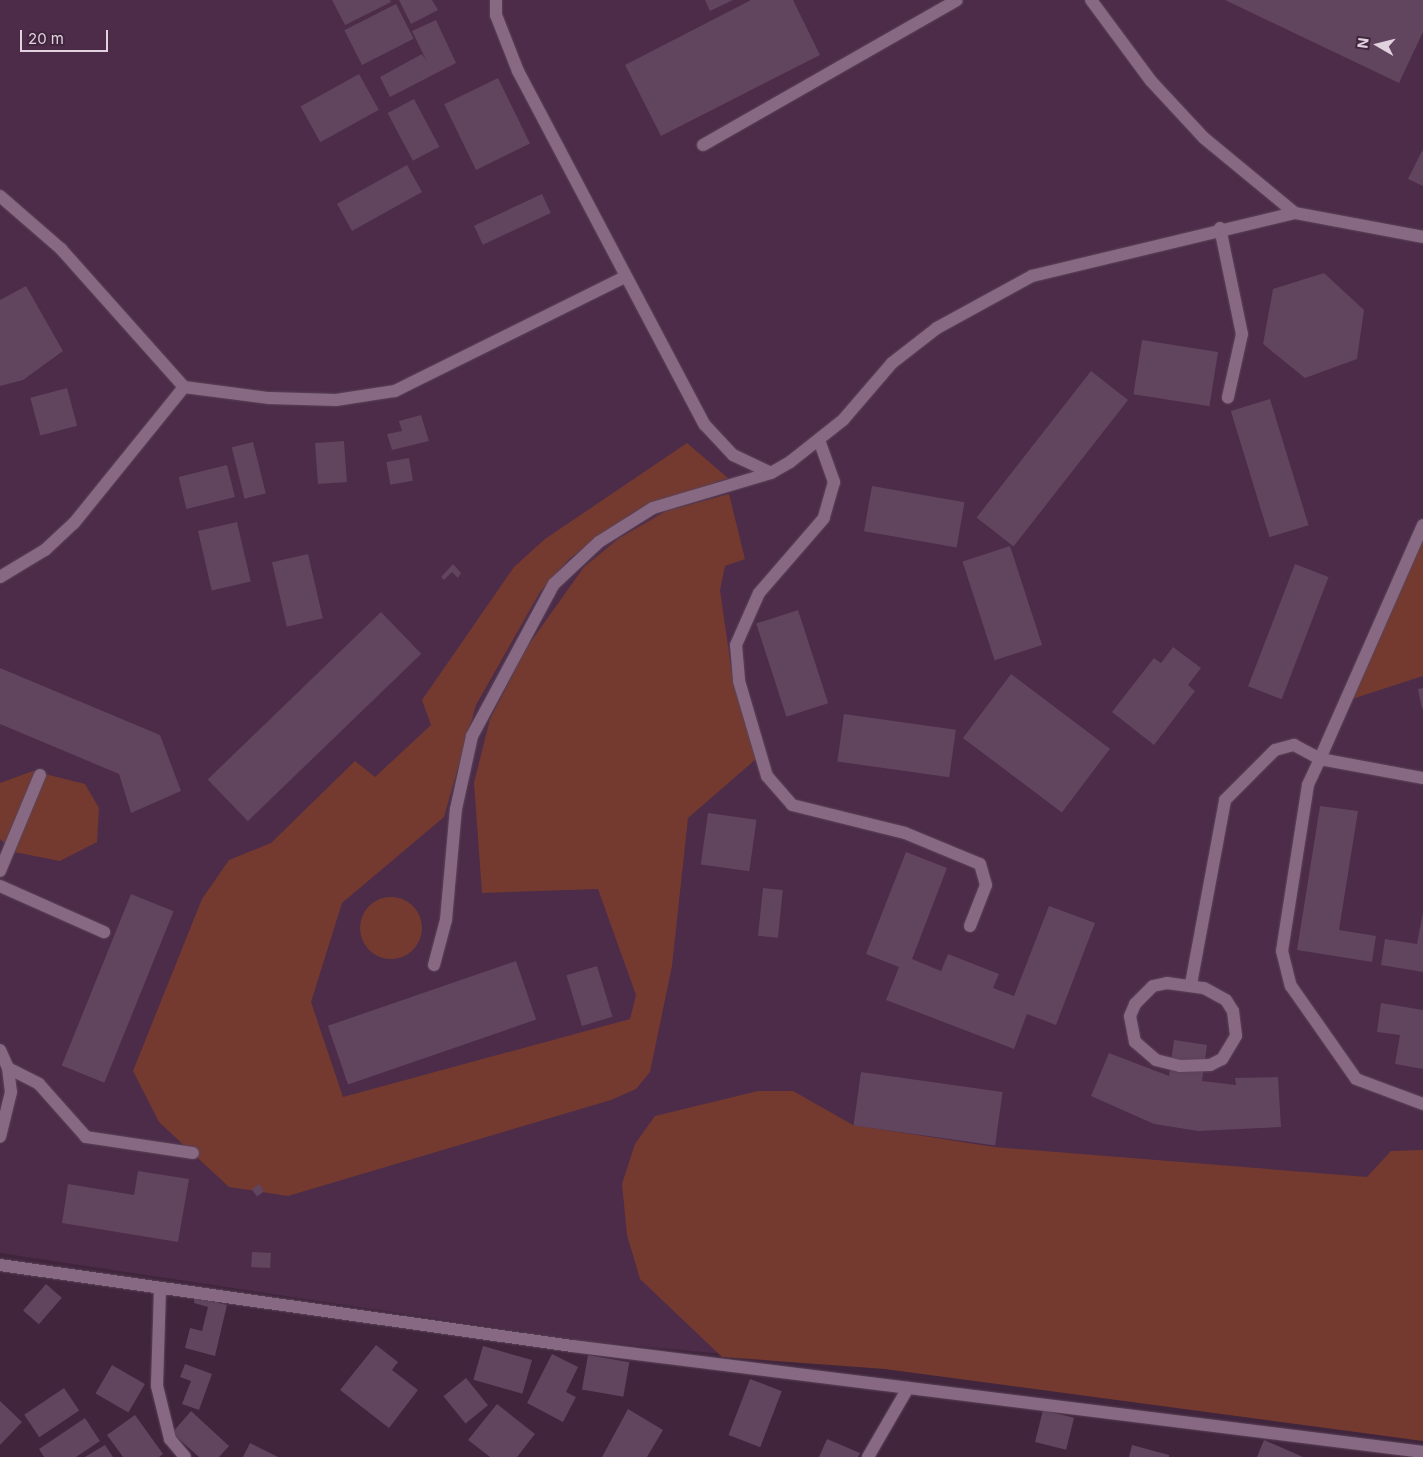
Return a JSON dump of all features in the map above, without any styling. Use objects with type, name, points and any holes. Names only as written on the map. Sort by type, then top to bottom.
[{"type":"street","points":[[496,0],[496,15],[518,71],[704,425],[733,455],[771,473]]},
{"type":"street","points":[[703,144],[957,0]]},
{"type":"street","points":[[1091,0],[1145,74],[1198,130],[1251,181],[1295,212]]},
{"type":"street","points":[[0,196],[61,249],[184,387],[336,400],[395,391],[625,277]]},
{"type":"street","points":[[434,965],[446,920],[456,809],[472,736],[554,584],[599,542],[653,508],[771,473],[819,440],[843,420],[892,363],[982,301],[1032,276],[1220,228],[1295,212],[1423,238]]},
{"type":"street","points":[[1220,228],[1242,334],[1228,397]]},
{"type":"street","points":[[0,577],[45,550],[74,523],[184,387]]},
{"type":"street","points":[[819,440],[834,482],[824,518],[759,594],[736,645],[740,681],[766,776],[792,806],[905,833],[980,864],[986,885],[970,926]]},
{"type":"street","points":[[1423,525],[1308,785],[1282,951],[1291,986],[1356,1080],[1423,1104]]},
{"type":"street","points":[[1191,984],[1225,800],[1275,750],[1294,745],[1320,759],[1423,778]]},
{"type":"street","points":[[0,871],[40,774]]},
{"type":"street","points":[[0,886],[104,932]]},
{"type":"street","points":[[1191,984],[1216,992],[1233,1011],[1236,1036],[1230,1048],[1210,1065],[1180,1066],[1156,1060],[1136,1042],[1130,1016],[1135,1004],[1153,986],[1191,984]]},
{"type":"street","points":[[0,1050],[8,1068],[11,1092],[0,1137]]},
{"type":"street","points":[[8,1068],[39,1084],[86,1137],[193,1153]]},
{"type":"street","points":[[0,1266],[908,1388],[1423,1452]]},
{"type":"street","points":[[160,1289],[157,1386],[170,1438],[185,1457]]},
{"type":"street","points":[[868,1457],[908,1388]]},
{"type":"shaded area","points":[[0,0],[1423,0],[1423,1440],[885,1369],[585,1341],[0,1253]]},
{"type":"shaded area","points":[[687,443],[728,478],[635,511],[569,559],[540,592],[476,705],[444,817],[342,903],[311,1002],[343,1097],[630,1019],[636,995],[598,889],[482,893],[474,783],[490,719],[527,647],[584,567],[618,539],[666,511],[729,494],[745,559],[725,566],[720,590],[732,674],[751,727],[756,759],[688,818],[672,966],[650,1072],[636,1089],[611,1100],[288,1196],[229,1187],[159,1122],[133,1071],[202,899],[229,860],[271,843],[355,761],[375,777],[431,725],[422,700],[514,567],[545,539]]},
{"type":"shaded area","points":[[1423,518],[1423,676],[1352,699],[1354,677]]},
{"type":"shaded area","points":[[33,771],[85,784],[99,808],[97,842],[60,861],[14,852],[0,839],[0,783]]},
{"type":"shaded area","points":[[391,897],[403,899],[413,906],[420,916],[422,928],[420,940],[413,950],[403,957],[391,959],[379,957],[369,950],[362,940],[360,928],[362,916],[369,906],[379,899]]},
{"type":"shaded area","points":[[758,1091],[793,1091],[853,1125],[994,1147],[1367,1177],[1391,1151],[1423,1150],[1423,1441],[885,1369],[722,1357],[640,1279],[627,1235],[622,1184],[635,1144],[655,1116]]},
{"type":"building","points":[[332,0],[390,0],[391,2],[345,25]]},
{"type":"building","points":[[399,0],[432,0],[438,10],[411,24]]},
{"type":"building","points":[[705,0],[733,0],[710,11]]},
{"type":"building","points":[[751,0],[793,0],[820,55],[661,136],[625,65]]},
{"type":"building","points":[[1225,0],[1423,0],[1423,32],[1399,83]]},
{"type":"building","points":[[396,4],[414,39],[362,65],[344,30]]},
{"type":"building","points":[[436,20],[456,63],[390,97],[380,77],[422,54],[427,62],[412,31]]},
{"type":"building","points":[[359,74],[379,110],[320,142],[300,106]]},
{"type":"building","points":[[498,78],[530,144],[476,170],[444,104]]},
{"type":"building","points":[[414,99],[439,147],[413,161],[388,113]]},
{"type":"building","points":[[1423,149],[1423,186],[1408,179]]},
{"type":"building","points":[[407,165],[422,192],[352,231],[337,204]]},
{"type":"building","points":[[542,194],[551,213],[483,245],[474,226]]},
{"type":"building","points":[[1324,273],[1364,310],[1357,359],[1305,378],[1263,344],[1273,289]]},
{"type":"building","points":[[26,286],[63,351],[23,380],[0,386],[0,300]]},
{"type":"building","points":[[1142,340],[1218,352],[1209,406],[1133,394]]},
{"type":"building","points":[[1091,371],[1128,400],[1014,547],[976,518]]},
{"type":"building","points":[[67,388],[77,426],[40,436],[30,398]]},
{"type":"building","points":[[1270,399],[1309,525],[1269,537],[1231,411]]},
{"type":"building","points":[[421,415],[429,441],[392,450],[387,434],[402,431],[399,421]]},
{"type":"building","points":[[344,441],[347,482],[318,484],[315,443]]},
{"type":"building","points":[[253,442],[266,493],[244,499],[232,447]]},
{"type":"building","points":[[409,458],[413,481],[390,485],[386,462]]},
{"type":"building","points":[[227,465],[235,497],[186,509],[178,477]]},
{"type":"building","points":[[872,486],[965,502],[957,548],[864,531]]},
{"type":"building","points":[[237,522],[251,581],[212,590],[198,531]]},
{"type":"building","points":[[1010,546],[1042,645],[995,660],[962,561]]},
{"type":"building","points":[[308,554],[323,618],[287,627],[272,562]]},
{"type":"building","points":[[453,564],[461,573],[458,578],[452,572],[444,580],[441,577]]},
{"type":"building","points":[[1295,564],[1329,577],[1282,699],[1248,686]]},
{"type":"building","points":[[798,610],[828,703],[786,717],[756,624]]},
{"type":"building","points":[[381,612],[421,654],[248,821],[208,779]]},
{"type":"building","points":[[1173,647],[1201,668],[1188,685],[1195,691],[1154,745],[1112,712],[1154,658],[1161,663]]},
{"type":"building","points":[[0,668],[160,735],[181,791],[131,813],[119,774],[0,724]]},
{"type":"building","points":[[1011,674],[1110,749],[1062,813],[963,738]]},
{"type":"building","points":[[1423,688],[1423,709],[1422,709],[1418,689]]},
{"type":"building","points":[[844,714],[956,730],[949,777],[837,762]]},
{"type":"building","points":[[1320,806],[1358,811],[1339,930],[1376,936],[1372,962],[1297,950]]},
{"type":"building","points":[[708,813],[757,820],[749,871],[701,864]]},
{"type":"building","points":[[906,852],[947,868],[912,959],[941,971],[948,954],[999,974],[993,988],[1014,996],[1049,906],[1095,923],[1056,1025],[1027,1014],[1014,1049],[886,1000],[899,967],[866,954]]},
{"type":"building","points":[[763,888],[783,890],[778,938],[758,936]]},
{"type":"building","points":[[131,894],[174,911],[104,1083],[62,1066]]},
{"type":"building","points":[[1423,912],[1423,972],[1381,965],[1385,939],[1417,944]]},
{"type":"building","points":[[516,961],[536,1020],[348,1084],[328,1026]]},
{"type":"building","points":[[597,966],[612,1017],[582,1026],[566,975]]},
{"type":"building","points":[[1381,1003],[1423,1010],[1423,1069],[1395,1064],[1400,1035],[1377,1032]]},
{"type":"building","points":[[1174,1040],[1207,1045],[1202,1081],[1236,1085],[1235,1078],[1278,1077],[1281,1127],[1198,1131],[1154,1124],[1091,1096],[1109,1053],[1169,1076]]},
{"type":"building","points":[[861,1072],[1003,1092],[995,1145],[853,1125]]},
{"type":"building","points":[[138,1171],[189,1179],[178,1242],[62,1223],[68,1184],[134,1195]]},
{"type":"building","points":[[259,1184],[264,1191],[257,1197],[252,1189]]},
{"type":"building","points":[[252,1252],[271,1253],[270,1268],[251,1267]]},
{"type":"building","points":[[46,1284],[62,1298],[39,1324],[23,1310]]},
{"type":"building","points":[[195,1297],[227,1305],[215,1356],[185,1348],[190,1328],[202,1331],[208,1307],[194,1303]]},
{"type":"building","points":[[376,1345],[398,1362],[392,1370],[418,1390],[389,1428],[340,1390]]},
{"type":"building","points":[[483,1346],[532,1360],[522,1394],[473,1380]]},
{"type":"building","points":[[552,1354],[578,1367],[566,1392],[576,1397],[563,1422],[527,1403]]},
{"type":"building","points":[[588,1355],[629,1362],[623,1397],[582,1389]]},
{"type":"building","points":[[185,1364],[212,1374],[199,1410],[182,1404],[191,1381],[180,1377]]},
{"type":"building","points":[[112,1365],[145,1384],[128,1413],[96,1394]]},
{"type":"building","points":[[466,1378],[488,1405],[465,1423],[443,1396]]},
{"type":"building","points":[[750,1379],[782,1391],[760,1447],[728,1435]]},
{"type":"building","points":[[64,1388],[79,1410],[39,1437],[24,1415]]},
{"type":"building","points":[[0,1401],[22,1422],[0,1445]]},
{"type":"building","points":[[497,1404],[535,1434],[517,1457],[490,1457],[468,1440]]},
{"type":"building","points":[[628,1409],[663,1430],[647,1457],[602,1457]]},
{"type":"building","points":[[1043,1410],[1074,1418],[1066,1450],[1035,1442]]},
{"type":"building","points":[[191,1411],[229,1446],[219,1457],[199,1457],[172,1433]]},
{"type":"building","points":[[135,1415],[163,1454],[159,1457],[123,1457],[107,1435]]},
{"type":"building","points":[[85,1418],[100,1441],[76,1457],[44,1457],[39,1449]]},
{"type":"building","points":[[827,1439],[860,1453],[858,1457],[819,1457]]},
{"type":"building","points":[[1264,1440],[1303,1457],[1257,1457]]},
{"type":"building","points":[[250,1443],[278,1457],[243,1457]]},
{"type":"building","points":[[105,1445],[113,1457],[85,1457]]},
{"type":"building","points":[[1132,1445],[1169,1455],[1169,1457],[1129,1457]]}]
